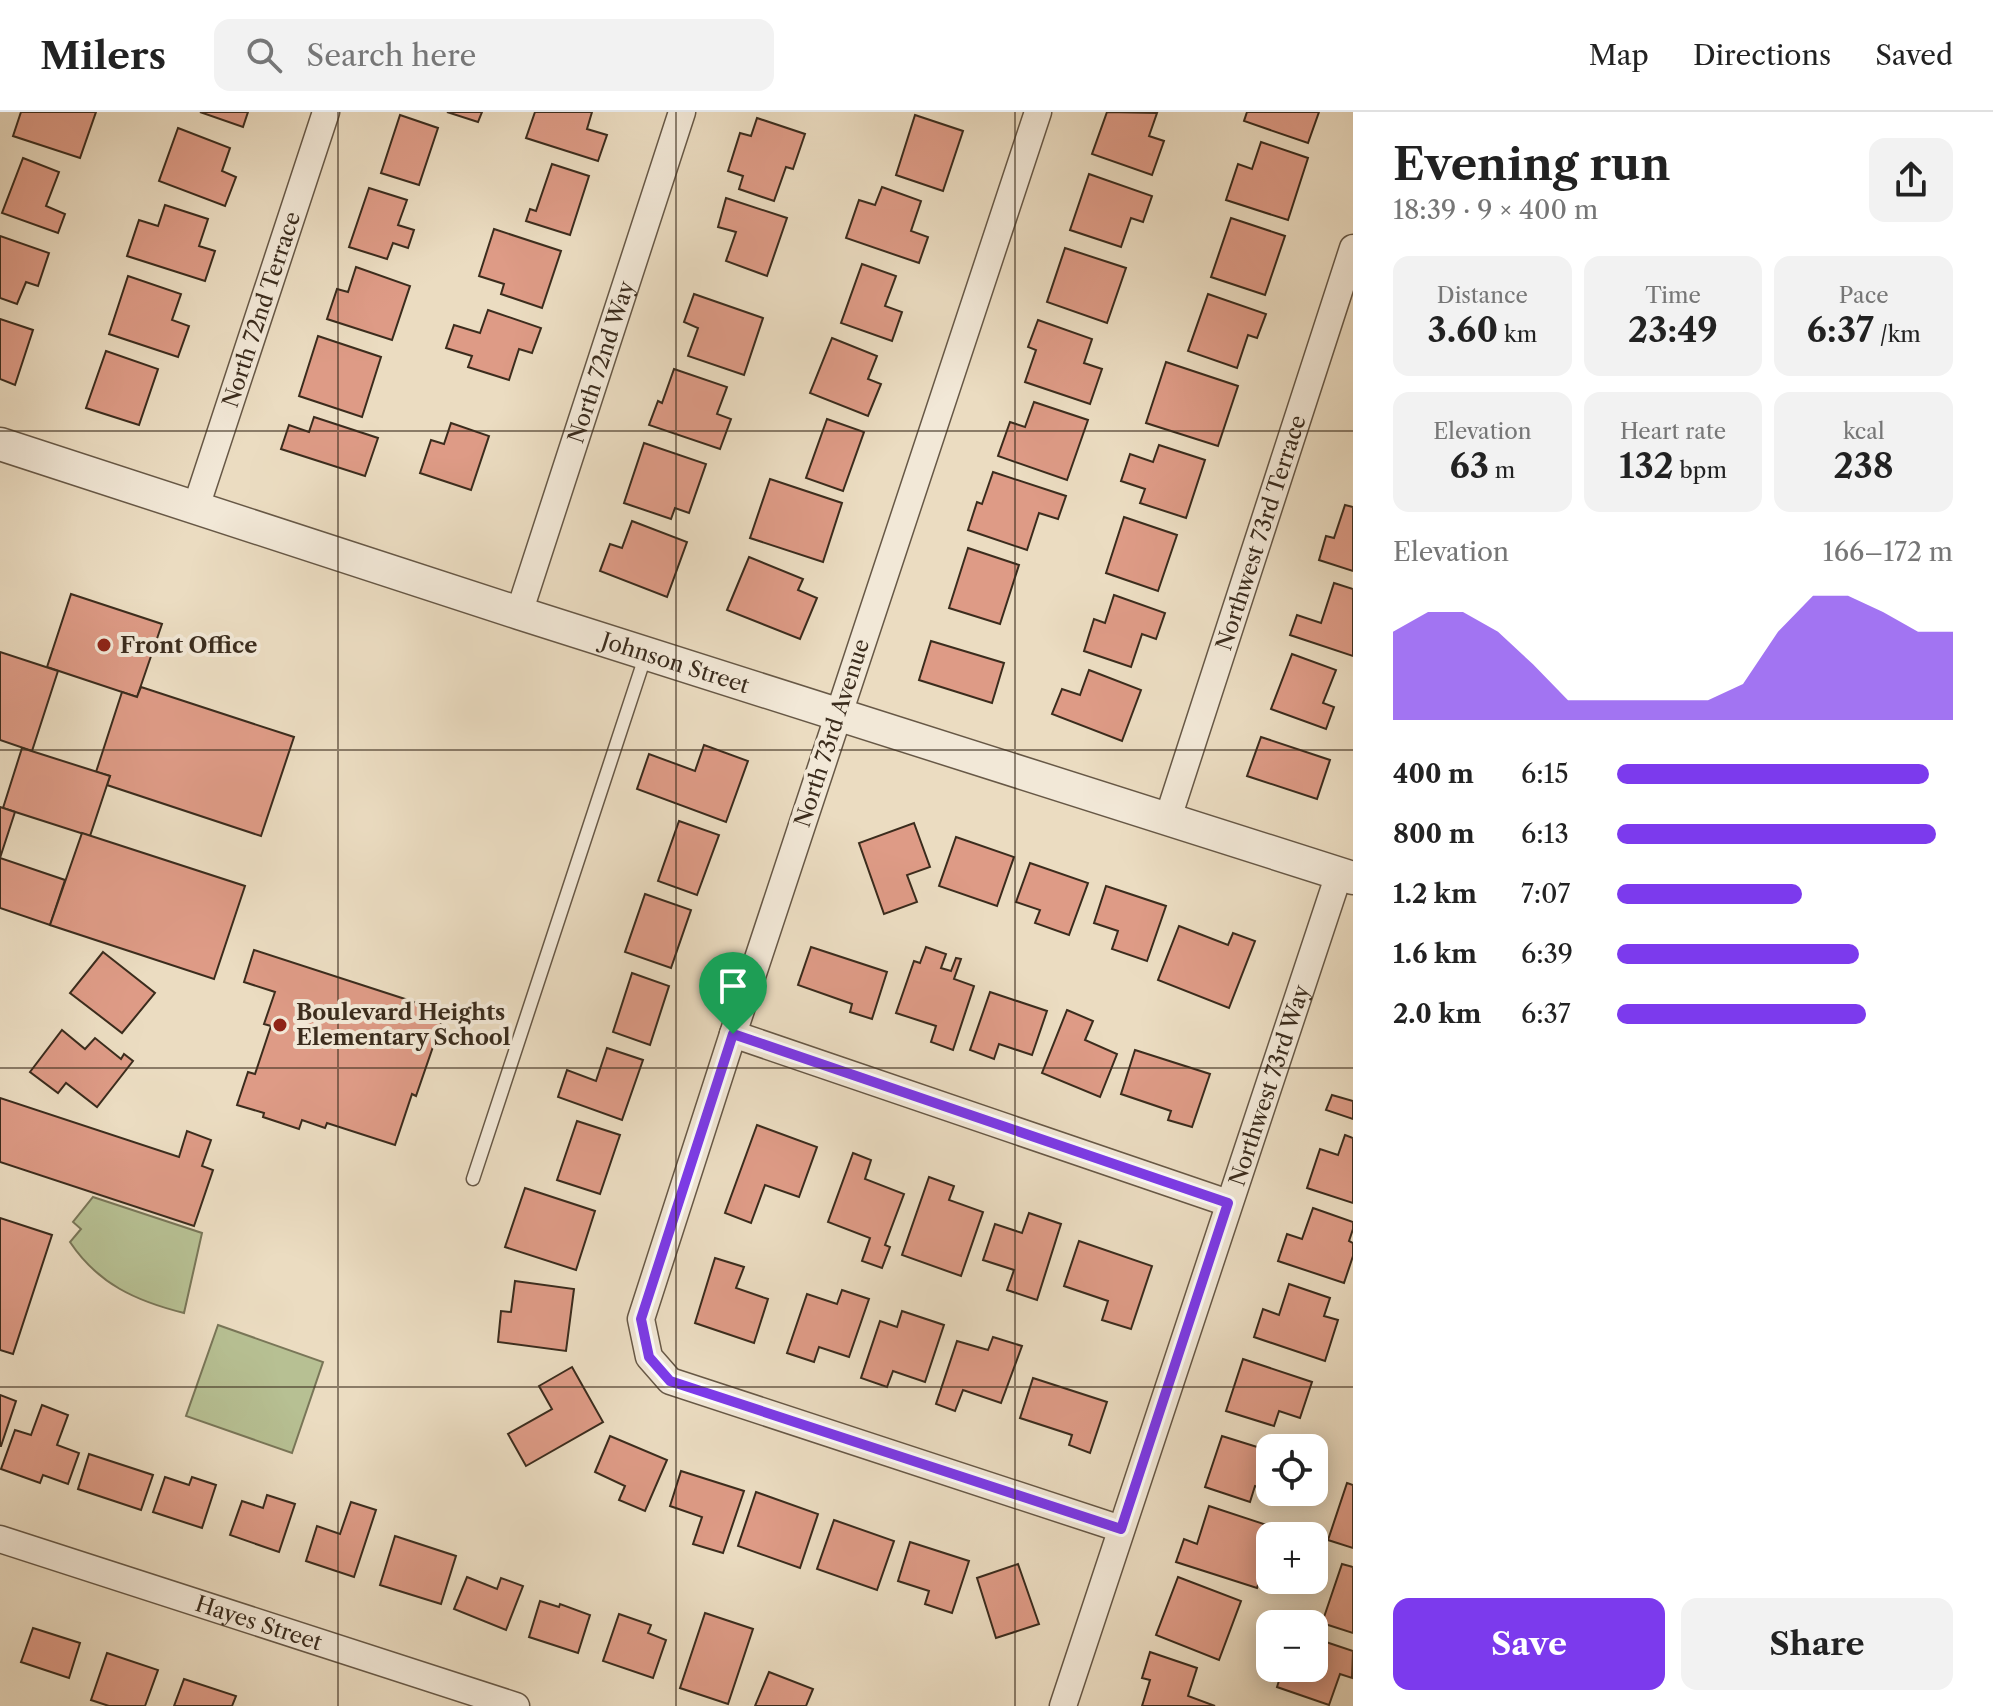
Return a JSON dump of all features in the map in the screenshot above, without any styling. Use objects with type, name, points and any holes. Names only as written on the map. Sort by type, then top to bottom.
[{"type":"street","name":"North 72nd Terrace","points":[[196,507],[326,112]]},
{"type":"street","name":"North 72nd Way","points":[[519,613],[682,112]]},
{"type":"street","name":"North 73rd Avenue","points":[[1038,112],[641,1319],[649,1357],[670,1381],[1121,1529]]},
{"type":"street","name":"Northwest 73rd Terrace","points":[[1168,818],[1353,248]]},
{"type":"street","name":"Johnson Street","points":[[0,444],[646,654],[1346,876]]},
{"type":"street","name":"Northwest 73rd Way","points":[[1063,1706],[1228,1203],[1346,876]]},
{"type":"street","points":[[733,1034],[1228,1203]]},
{"type":"street","name":"Hayes Street","points":[[0,1539],[516,1706]]},
{"type":"lane","points":[[473,1179],[646,654]]},
{"type":"green space","points":[[93,1197],[202,1233],[184,1313],[150,1303],[120,1289],[81,1257],[70,1242],[81,1229],[73,1222]]},
{"type":"green space","points":[[218,1325],[323,1362],[292,1453],[186,1416]]},
{"type":"building","points":[[21,112],[96,112],[80,158],[13,136]]},
{"type":"building","points":[[200,112],[248,112],[243,127]]},
{"type":"building","points":[[447,112],[482,112],[478,122]]},
{"type":"building","points":[[535,112],[592,112],[587,129],[607,135],[598,161],[526,138]]},
{"type":"building","points":[[1107,112],[1157,113],[1149,136],[1164,141],[1152,175],[1092,154]]},
{"type":"building","points":[[1247,112],[1319,112],[1308,143],[1244,121]]},
{"type":"building","points":[[400,115],[438,128],[419,185],[381,173]]},
{"type":"building","points":[[915,115],[963,131],[943,191],[896,175]]},
{"type":"building","points":[[757,118],[805,134],[793,169],[786,167],[774,201],[739,189],[743,176],[728,171],[740,133],[751,136]]},
{"type":"building","points":[[178,128],[230,148],[222,171],[236,177],[225,206],[159,181]]},
{"type":"building","points":[[1261,142],[1308,158],[1288,220],[1226,200],[1238,164],[1252,169]]},
{"type":"building","points":[[23,158],[59,172],[46,206],[65,214],[58,233],[2,213]]},
{"type":"building","points":[[552,164],[589,176],[570,235],[526,221],[530,209],[536,211]]},
{"type":"building","points":[[1089,174],[1152,196],[1143,222],[1131,218],[1121,247],[1070,230]]},
{"type":"building","points":[[882,187],[921,201],[911,231],[928,237],[919,263],[846,238],[859,200],[875,205]]},
{"type":"building","points":[[369,188],[407,200],[398,225],[414,230],[408,248],[393,243],[387,259],[349,247]]},
{"type":"building","points":[[726,198],[787,218],[767,276],[726,261],[736,232],[718,227]]},
{"type":"building","points":[[165,205],[208,219],[199,246],[215,251],[205,281],[127,256],[139,220],[158,226]]},
{"type":"building","points":[[1231,218],[1285,236],[1265,295],[1211,277]]},
{"type":"building","points":[[494,229],[561,251],[542,308],[501,294],[504,284],[479,276]]},
{"type":"building","points":[[0,236],[49,253],[38,286],[26,282],[17,304],[0,298]]},
{"type":"building","points":[[1065,248],[1126,268],[1107,323],[1047,302]]},
{"type":"building","points":[[862,264],[896,276],[885,306],[902,312],[892,341],[841,323]]},
{"type":"building","points":[[356,267],[410,286],[392,340],[327,319],[337,289],[348,292]]},
{"type":"building","points":[[128,276],[181,294],[172,320],[189,326],[178,357],[109,334]]},
{"type":"building","points":[[694,294],[763,318],[744,375],[688,356],[698,328],[684,322]]},
{"type":"building","points":[[1208,294],[1266,314],[1257,338],[1248,335],[1237,368],[1188,351]]},
{"type":"building","points":[[488,310],[541,328],[532,353],[519,349],[509,380],[468,367],[472,356],[446,348],[454,325],[480,333]]},
{"type":"building","points":[[0,319],[33,330],[15,385],[0,379]]},
{"type":"building","points":[[1038,320],[1092,339],[1084,363],[1102,369],[1090,404],[1025,382],[1036,350],[1028,347]]},
{"type":"building","points":[[318,336],[381,357],[362,417],[299,396]]},
{"type":"building","points":[[832,338],[877,356],[868,379],[881,384],[868,416],[810,393]]},
{"type":"building","points":[[106,351],[158,369],[139,425],[86,408]]},
{"type":"building","points":[[1166,362],[1238,386],[1218,446],[1146,423]]},
{"type":"building","points":[[674,369],[727,387],[717,414],[731,419],[720,449],[649,425],[658,401],[662,403]]},
{"type":"building","points":[[1034,402],[1088,420],[1067,480],[998,456],[1010,422],[1025,427]]},
{"type":"building","points":[[314,417],[378,438],[365,476],[281,449],[289,425],[309,432]]},
{"type":"building","points":[[827,419],[864,432],[843,491],[806,478]]},
{"type":"building","points":[[451,423],[489,436],[471,490],[420,473],[431,440],[444,444]]},
{"type":"building","points":[[644,443],[706,464],[689,513],[675,508],[671,519],[624,503]]},
{"type":"building","points":[[1159,445],[1205,460],[1186,518],[1140,503],[1145,489],[1121,481],[1130,454],[1153,462]]},
{"type":"building","points":[[993,472],[1066,496],[1058,519],[1039,513],[1027,550],[968,530],[977,502],[982,504]]},
{"type":"building","points":[[770,479],[842,503],[823,562],[750,538]]},
{"type":"building","points":[[1345,505],[1353,507],[1353,571],[1319,560],[1326,536],[1334,538]]},
{"type":"building","points":[[1124,517],[1177,535],[1158,591],[1106,573]]},
{"type":"building","points":[[632,521],[687,542],[667,597],[600,571],[610,544],[622,548]]},
{"type":"building","points":[[968,548],[1019,565],[1000,624],[949,608]]},
{"type":"building","points":[[749,557],[803,579],[798,590],[817,598],[800,639],[727,610]]},
{"type":"building","points":[[1334,583],[1353,589],[1353,656],[1290,635],[1297,615],[1321,623]]},
{"type":"building","name":"Front Office","points":[[71,594],[162,624],[137,697],[47,667]]},
{"type":"building","points":[[1114,595],[1165,613],[1156,639],[1142,634],[1131,667],[1084,651],[1094,619],[1105,623]]},
{"type":"building","points":[[931,641],[1004,663],[992,703],[919,680]]},
{"type":"building","points":[[0,652],[58,671],[32,751],[0,740]]},
{"type":"building","points":[[1292,654],[1336,670],[1323,703],[1334,707],[1326,729],[1271,709]]},
{"type":"building","points":[[1089,670],[1141,690],[1122,741],[1052,714],[1062,689],[1080,695]]},
{"type":"building","points":[[141,687],[294,737],[261,836],[107,785],[110,776],[96,772],[122,692],[137,697]]},
{"type":"building","points":[[1261,737],[1330,760],[1317,799],[1247,776]]},
{"type":"building","points":[[704,745],[748,761],[726,822],[637,789],[649,754],[695,771]]},
{"type":"building","points":[[22,748],[110,776],[90,836],[3,808]]},
{"type":"building","points":[[0,807],[15,812],[0,858]]},
{"type":"building","points":[[679,821],[719,835],[697,895],[658,881]]},
{"type":"building","points":[[914,823],[930,867],[907,875],[917,902],[884,914],[859,843]]},
{"type":"building","points":[[82,833],[245,886],[214,979],[50,925]]},
{"type":"building","points":[[956,837],[1014,857],[997,906],[939,886]]},
{"type":"building","points":[[0,858],[65,880],[50,925],[0,908]]},
{"type":"building","points":[[1030,863],[1088,883],[1069,935],[1035,923],[1040,910],[1016,902]]},
{"type":"building","points":[[1106,886],[1166,906],[1147,961],[1112,949],[1118,931],[1094,923]]},
{"type":"building","points":[[645,894],[691,910],[671,968],[625,952]]},
{"type":"building","points":[[1179,926],[1228,945],[1233,933],[1255,941],[1229,1008],[1158,980]]},
{"type":"building","points":[[811,947],[887,972],[872,1019],[850,1012],[852,1004],[798,985]]},
{"type":"building","points":[[926,947],[946,954],[941,968],[951,971],[956,958],[961,959],[954,979],[974,986],[953,1050],[931,1042],[936,1026],[896,1013],[914,961],[920,963]]},
{"type":"building","points":[[254,950],[445,1012],[416,1096],[412,1094],[395,1145],[327,1123],[325,1128],[302,1120],[299,1129],[237,1105],[248,1072],[255,1074],[271,1026],[264,1024],[275,992],[244,982]]},
{"type":"building","points":[[103,952],[155,993],[122,1033],[70,993]]},
{"type":"building","points":[[632,973],[669,986],[650,1045],[613,1032]]},
{"type":"building","points":[[990,992],[1047,1011],[1032,1055],[999,1044],[994,1059],[970,1050]]},
{"type":"building","points":[[1067,1010],[1093,1021],[1085,1040],[1117,1054],[1100,1097],[1042,1073]]},
{"type":"building","points":[[62,1030],[85,1049],[95,1038],[121,1059],[124,1054],[133,1061],[97,1107],[66,1083],[58,1093],[30,1072]]},
{"type":"building","points":[[607,1048],[643,1060],[622,1120],[558,1097],[567,1070],[596,1081]]},
{"type":"building","points":[[1135,1050],[1210,1074],[1192,1127],[1168,1120],[1171,1111],[1121,1094]]},
{"type":"building","points":[[1332,1095],[1353,1101],[1353,1119],[1326,1110]]},
{"type":"building","points":[[0,1098],[179,1157],[187,1131],[211,1140],[202,1166],[213,1170],[194,1226],[0,1162]]},
{"type":"building","points":[[577,1121],[620,1135],[600,1194],[557,1180]]},
{"type":"building","points":[[757,1125],[817,1147],[799,1197],[765,1185],[751,1223],[725,1213]]},
{"type":"building","points":[[1345,1135],[1353,1138],[1353,1203],[1307,1188],[1320,1149],[1338,1155]]},
{"type":"building","points":[[853,1153],[871,1160],[865,1179],[904,1194],[885,1245],[890,1247],[882,1268],[862,1261],[870,1238],[828,1222]]},
{"type":"building","points":[[929,1177],[954,1186],[949,1200],[983,1212],[961,1276],[902,1255]]},
{"type":"building","points":[[525,1188],[595,1211],[576,1270],[505,1247]]},
{"type":"building","points":[[1313,1208],[1353,1222],[1349,1241],[1353,1243],[1353,1256],[1344,1283],[1278,1261],[1287,1234],[1302,1239]]},
{"type":"building","points":[[1029,1213],[1061,1224],[1037,1300],[1007,1290],[1014,1270],[983,1260],[995,1224],[1022,1233]]},
{"type":"building","points":[[0,1218],[52,1235],[13,1354],[0,1350]]},
{"type":"building","points":[[1079,1241],[1152,1266],[1131,1329],[1102,1320],[1108,1301],[1064,1286]]},
{"type":"building","points":[[715,1258],[744,1267],[736,1288],[768,1299],[754,1343],[695,1323]]},
{"type":"building","points":[[515,1281],[574,1289],[566,1351],[498,1342],[501,1311],[511,1312]]},
{"type":"building","points":[[1289,1284],[1330,1298],[1324,1316],[1338,1320],[1325,1361],[1254,1337],[1263,1309],[1279,1315]]},
{"type":"building","points":[[842,1290],[869,1299],[849,1357],[819,1347],[814,1362],[787,1353],[807,1294],[837,1304]]},
{"type":"building","points":[[902,1311],[944,1325],[925,1382],[893,1371],[887,1387],[861,1378],[880,1321],[897,1327]]},
{"type":"building","points":[[993,1337],[1022,1346],[1001,1403],[963,1390],[955,1411],[936,1404],[957,1341],[988,1350]]},
{"type":"building","points":[[1243,1359],[1312,1382],[1300,1418],[1279,1411],[1274,1426],[1226,1411]]},
{"type":"building","points":[[572,1367],[603,1422],[526,1466],[508,1434],[552,1409],[539,1386]]},
{"type":"building","points":[[1033,1378],[1107,1402],[1090,1453],[1069,1445],[1072,1435],[1020,1418]]},
{"type":"building","points":[[0,1395],[16,1401],[1,1446],[0,1446]]},
{"type":"building","points":[[42,1405],[68,1415],[57,1445],[79,1453],[68,1484],[43,1475],[40,1483],[1,1469],[15,1430],[31,1435]]},
{"type":"building","points":[[610,1436],[667,1460],[645,1511],[619,1500],[625,1486],[595,1472]]},
{"type":"building","points":[[1222,1436],[1256,1447],[1256,1486],[1250,1502],[1205,1487]]},
{"type":"building","points":[[89,1454],[153,1475],[141,1510],[78,1489]]},
{"type":"building","points":[[681,1471],[744,1491],[723,1553],[693,1544],[702,1517],[670,1506]]},
{"type":"building","points":[[165,1477],[189,1485],[192,1477],[216,1485],[202,1528],[153,1512]]},
{"type":"building","points":[[1347,1483],[1353,1485],[1353,1548],[1328,1540]]},
{"type":"building","points":[[756,1492],[818,1514],[800,1568],[738,1546]]},
{"type":"building","points":[[267,1495],[295,1504],[279,1552],[230,1535],[242,1501],[263,1508]]},
{"type":"building","points":[[351,1502],[376,1510],[354,1577],[306,1561],[317,1526],[340,1534]]},
{"type":"building","points":[[1209,1506],[1258,1522],[1256,1588],[1176,1562],[1184,1539],[1197,1544]]},
{"type":"building","points":[[834,1520],[894,1541],[877,1590],[817,1569]]},
{"type":"building","points":[[395,1536],[456,1556],[441,1604],[380,1585]]},
{"type":"building","points":[[910,1542],[969,1561],[952,1613],[925,1604],[929,1591],[898,1581]]},
{"type":"building","points":[[1018,1564],[1039,1624],[996,1638],[977,1578]]},
{"type":"building","points":[[1342,1564],[1353,1567],[1353,1633],[1328,1625],[1326,1610]]},
{"type":"building","points":[[467,1577],[497,1589],[501,1578],[523,1586],[506,1630],[454,1609]]},
{"type":"building","points":[[1178,1577],[1241,1601],[1219,1660],[1156,1635]]},
{"type":"building","points":[[540,1601],[559,1607],[560,1604],[590,1615],[578,1653],[529,1637]]},
{"type":"building","points":[[705,1613],[753,1629],[728,1704],[680,1688]]},
{"type":"building","points":[[619,1614],[651,1625],[648,1633],[666,1640],[653,1678],[603,1661]]},
{"type":"building","points":[[33,1628],[80,1643],[69,1678],[21,1662]]},
{"type":"building","points":[[1328,1643],[1353,1651],[1352,1678],[1340,1674],[1329,1705],[1277,1687],[1279,1682],[1328,1682]]},
{"type":"building","points":[[1150,1652],[1197,1668],[1188,1696],[1215,1706],[1142,1706],[1150,1680],[1142,1678]]},
{"type":"building","points":[[107,1653],[158,1670],[145,1706],[109,1706],[91,1700]]},
{"type":"building","points":[[769,1672],[813,1689],[806,1706],[755,1706]]},
{"type":"building","points":[[184,1679],[236,1696],[232,1706],[174,1706]]},
{"type":"place","name":"Front Office","points":[[104,645]]},
{"type":"place","name":"Boulevard Heights Elementary School","points":[[280,1025]]},
{"type":"route","points":[[733,1034],[1228,1203],[1121,1529],[670,1381],[649,1357],[641,1319],[733,1034]]}]
